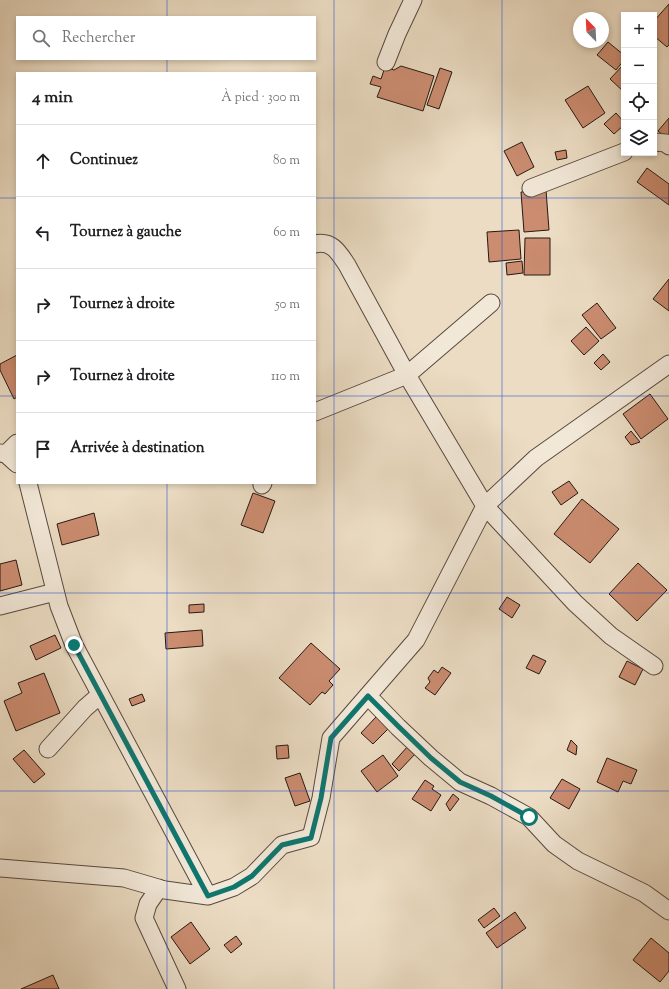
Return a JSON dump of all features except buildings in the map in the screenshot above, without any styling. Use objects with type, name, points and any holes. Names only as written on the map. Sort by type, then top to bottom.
[{"type":"street","points":[[386,62],[413,0]]},
{"type":"street","points":[[657,142],[666,143],[669,146]]},
{"type":"street","points":[[531,188],[621,153]]},
{"type":"street","points":[[316,244],[320,242],[336,248],[347,265],[408,375],[485,506],[575,603],[611,636],[654,666]]},
{"type":"street","points":[[316,412],[408,375],[491,303]]},
{"type":"street","points":[[0,868],[124,878],[159,888],[208,896],[234,887],[252,876],[282,845],[311,838],[321,798],[331,738],[416,640],[485,506],[536,458],[669,364]]},
{"type":"street","points":[[28,484],[58,606],[74,645],[208,896]]},
{"type":"street","points":[[0,606],[55,592]]},
{"type":"street","points":[[48,749],[85,708],[100,695]]},
{"type":"street","points":[[368,696],[431,758],[460,782],[491,796],[529,817],[554,844],[578,861],[644,894],[669,911]]},
{"type":"street","points":[[159,888],[148,904],[144,918],[177,989]]},
{"type":"route","points":[[74,645],[208,896],[234,887],[252,876],[282,845],[311,838],[321,798],[331,738],[368,696],[431,758],[460,782],[491,796],[529,817]]}]
